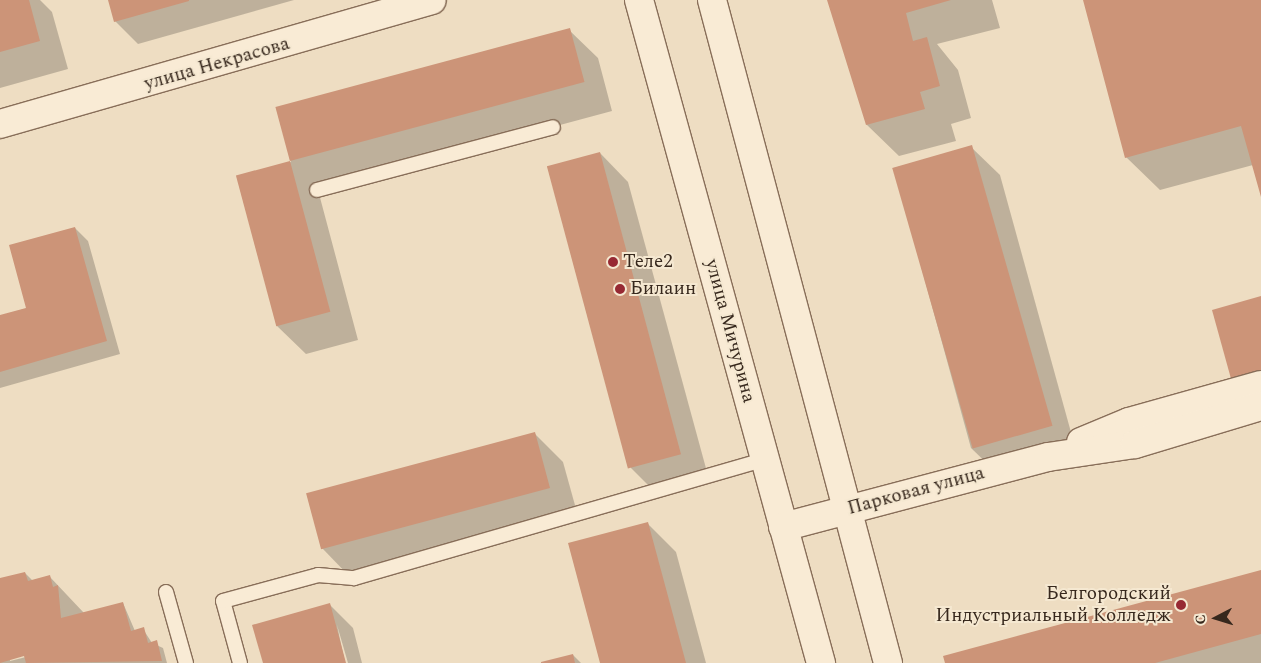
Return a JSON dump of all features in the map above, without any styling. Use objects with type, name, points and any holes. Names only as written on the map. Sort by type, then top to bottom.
[{"type":"street","name":"улица Некрасова","points":[[0,124],[432,0]]},
{"type":"street","name":"улица Мичурина","points":[[639,0],[821,663]]},
{"type":"street","points":[[712,0],[888,663]]},
{"type":"street","name":"Парковая улица","points":[[1048,457],[1129,422],[1261,385]]},
{"type":"street","name":"Парковая улица","points":[[783,527],[1048,457],[1134,444],[1261,406]]},
{"type":"lane","points":[[317,190],[553,127]]},
{"type":"lane","points":[[240,663],[223,601],[318,575],[354,578],[765,459]]},
{"type":"lane","points":[[166,592],[186,663]]},
{"type":"building","points":[[0,0],[29,0],[40,41],[0,52]]},
{"type":"building","points":[[108,0],[189,0],[189,1],[114,22]]},
{"type":"building","points":[[827,0],[951,0],[906,13],[913,41],[927,37],[940,86],[920,92],[925,109],[866,125]]},
{"type":"building","points":[[1083,0],[1261,0],[1261,197],[1241,126],[1125,158]]},
{"type":"building","points":[[570,28],[584,82],[290,161],[275,107]]},
{"type":"building","points":[[972,145],[1052,426],[973,449],[892,168]]},
{"type":"building","points":[[600,152],[681,454],[628,469],[547,166]]},
{"type":"building","points":[[290,161],[330,312],[276,326],[236,175]]},
{"type":"building","points":[[75,227],[107,341],[0,372],[0,315],[26,308],[9,245]]},
{"type":"building","points":[[1261,296],[1261,378],[1233,386],[1212,310]]},
{"type":"building","points":[[535,432],[550,488],[321,549],[306,493]]},
{"type":"building","points":[[648,522],[686,663],[600,663],[568,543]]},
{"type":"building","name":"Белгородский Индустриальный Колледж","points":[[1261,570],[1261,634],[1155,663],[945,663],[943,656]]},
{"type":"building","points":[[25,572],[28,581],[50,575],[53,587],[58,585],[61,618],[123,602],[131,631],[144,627],[148,643],[157,640],[162,661],[26,663],[24,656],[0,663],[0,578]]},
{"type":"building","points":[[330,603],[346,663],[263,663],[252,625]]},
{"type":"building","points":[[573,654],[575,663],[541,663],[541,662]]},
{"type":"place","name":"Теле2","points":[[613,262]]},
{"type":"place","name":"Билаин","points":[[620,289]]},
{"type":"place","name":"Белгородский Индустриальный Колледж","points":[[1181,605]]}]
